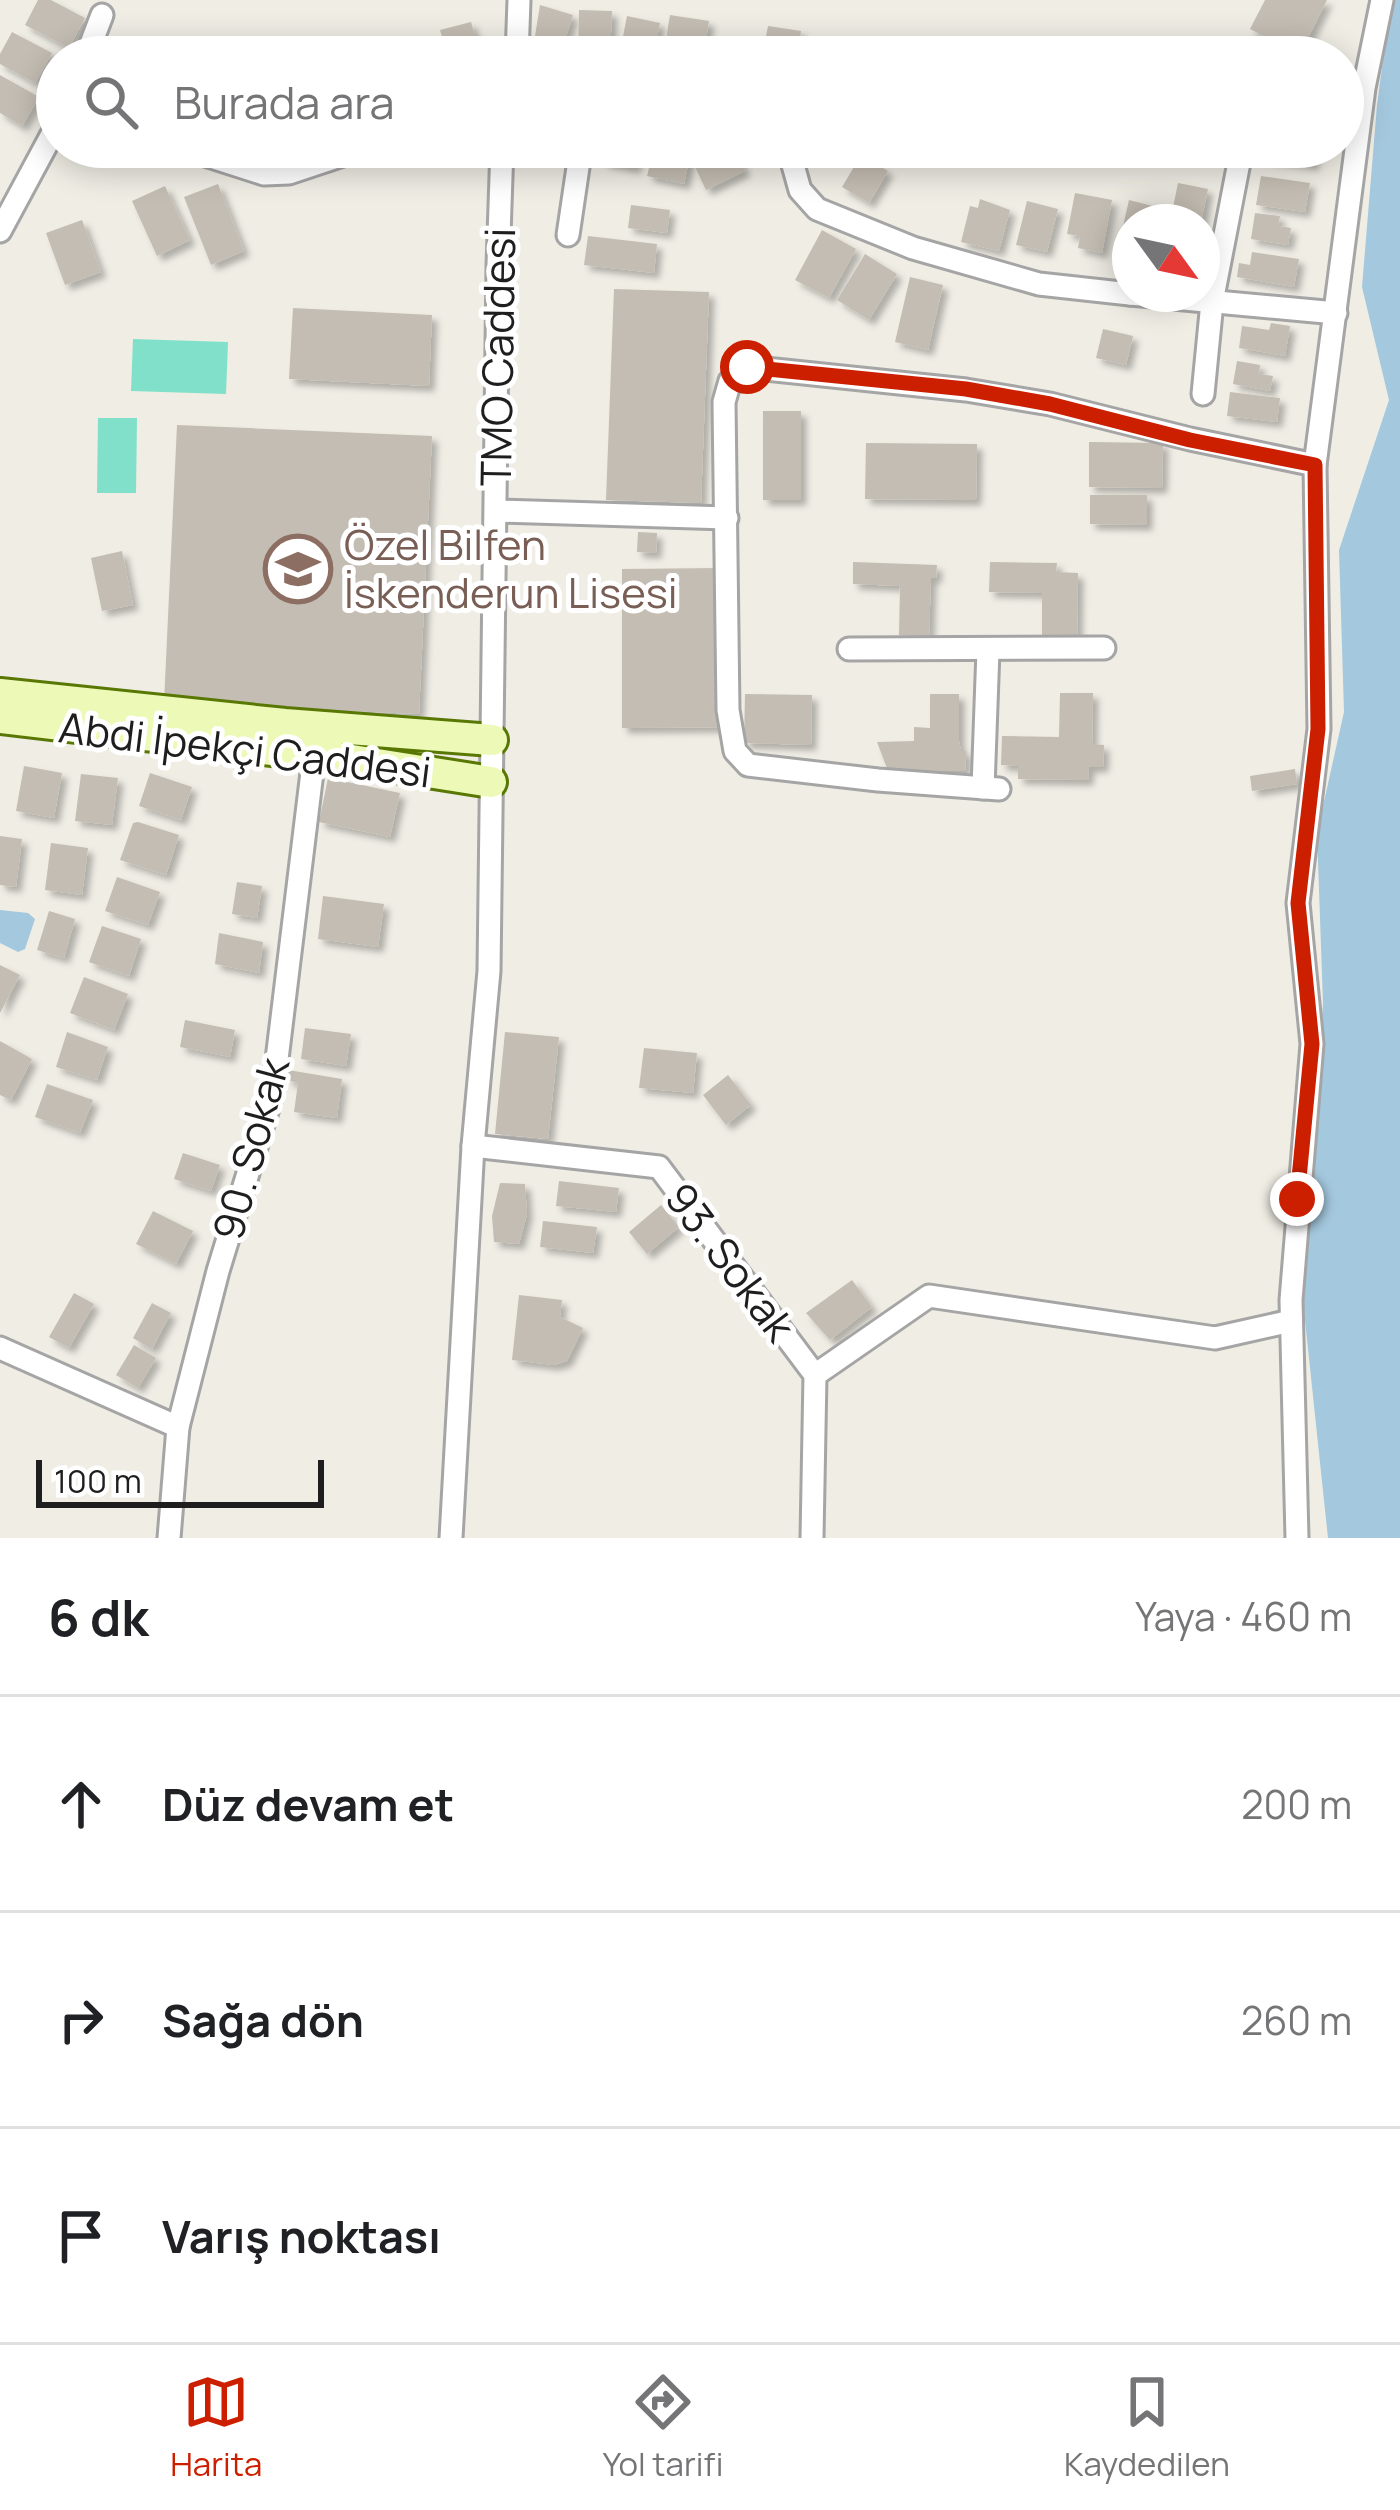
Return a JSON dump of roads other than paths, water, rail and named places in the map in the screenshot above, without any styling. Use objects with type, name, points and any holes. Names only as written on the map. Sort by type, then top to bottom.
[{"type":"street","points":[[518,36],[519,0]]},
{"type":"street","points":[[1364,53],[1382,0]]},
{"type":"street","points":[[94,36],[103,15]]},
{"type":"street","points":[[0,231],[36,164]]},
{"type":"street","points":[[245,168],[264,174],[304,168]]},
{"type":"street","name":"TMO Caddesi","points":[[490,782],[502,168]]},
{"type":"street","points":[[568,235],[578,168]]},
{"type":"street","points":[[794,168],[800,190],[817,209],[913,248],[1039,284],[1112,292]]},
{"type":"street","points":[[1220,261],[1238,168]]},
{"type":"street","points":[[1297,1538],[1291,1321],[1312,1044],[1298,903],[1318,729],[1315,465],[1336,313],[1347,168]]},
{"type":"street","points":[[1220,303],[1336,313]]},
{"type":"street","points":[[1203,394],[1211,312]]},
{"type":"street","points":[[988,650],[991,789],[748,765],[734,751],[728,710],[724,402],[730,382],[747,367],[966,389],[1315,465]]},
{"type":"street","points":[[496,511],[727,518]]},
{"type":"street","points":[[849,649],[1104,648]]},
{"type":"street","name":"Abdi İpekçi Caddesi","points":[[0,694],[492,740]]},
{"type":"street","name":"Abdi İpekçi Caddesi","points":[[0,718],[490,782]]},
{"type":"street","name":"90. Sokak","points":[[169,1538],[178,1427],[218,1271],[273,1092],[314,756]]},
{"type":"street","points":[[451,1538],[473,1146],[490,971],[490,782]]},
{"type":"street","name":"93. Sokak","points":[[473,1146],[659,1167],[815,1375],[812,1538]]},
{"type":"street","points":[[815,1375],[929,1296],[1215,1338],[1291,1321]]},
{"type":"street","points":[[0,1348],[178,1427]]},
{"type":"water","points":[[1391,0],[1400,0],[1400,1538],[1328,1538],[1302,1292],[1323,1003],[1317,833],[1344,712],[1339,550],[1389,400],[1362,287]]},
{"type":"water","points":[[0,910],[28,913],[35,919],[25,949],[18,952],[0,943]]},
{"type":"place","name":"Özel Bilfen İskenderun Lisesi","points":[[298,569]]}]
